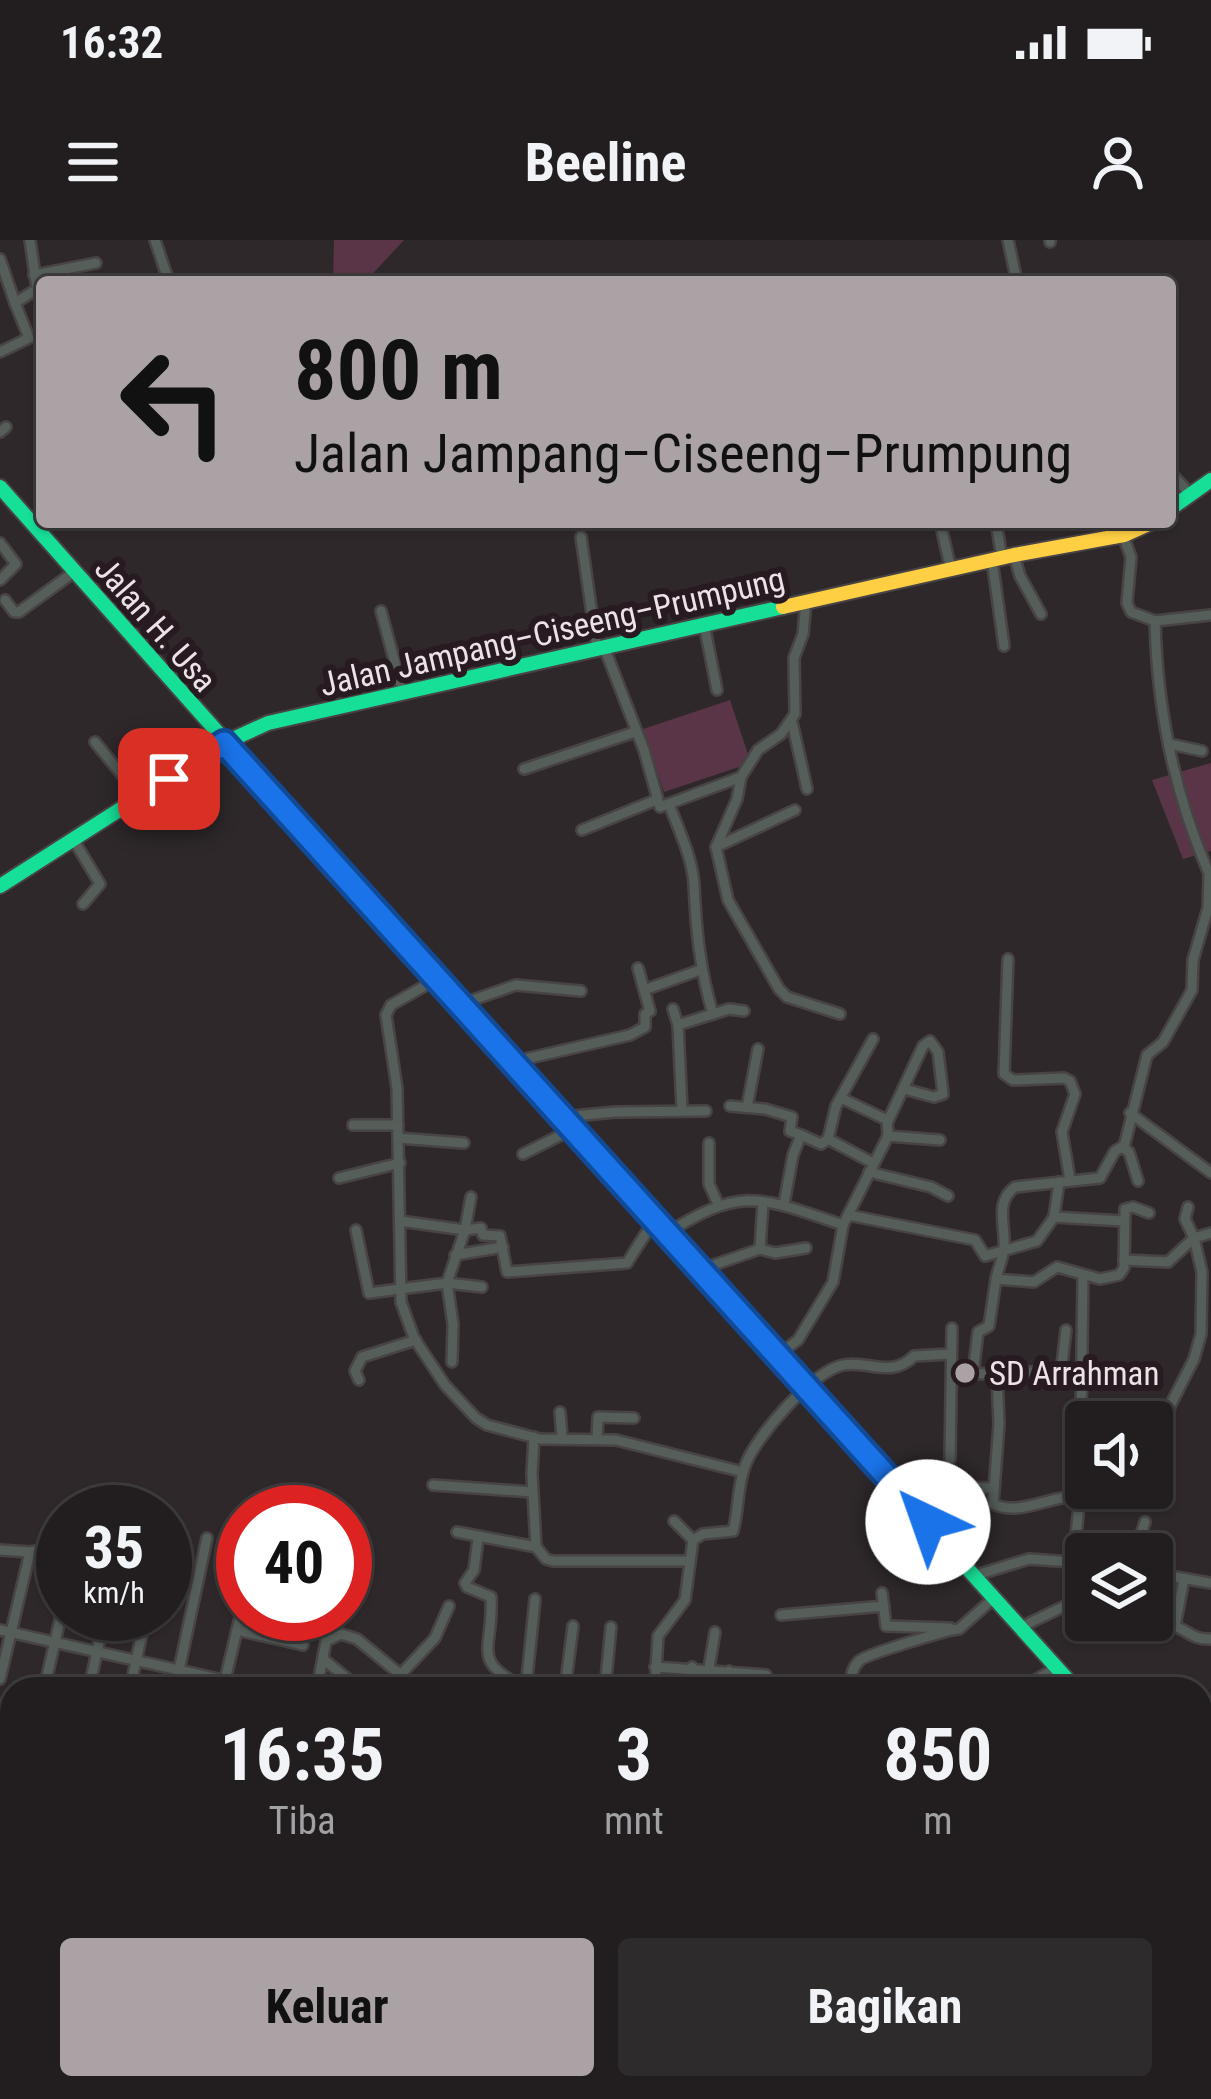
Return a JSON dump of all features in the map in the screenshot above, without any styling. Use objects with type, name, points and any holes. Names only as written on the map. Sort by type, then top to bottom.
[{"type":"street","points":[[30,240],[36,284]]},
{"type":"street","points":[[155,240],[167,276]]},
{"type":"street","points":[[1008,240],[1016,276]]},
{"type":"street","points":[[34,275],[96,263]]},
{"type":"street","points":[[1,264],[29,338]]},
{"type":"street","points":[[15,303],[36,290]]},
{"type":"street","points":[[0,352],[29,338],[36,340]]},
{"type":"street","points":[[1176,479],[1190,495]]},
{"type":"street","points":[[1176,504],[1211,479]]},
{"type":"street","name":"Jalan H. Usa","points":[[3,497],[1065,1677]]},
{"type":"street","points":[[941,528],[951,570]]},
{"type":"street","points":[[997,528],[1004,646]]},
{"type":"street","points":[[1121,528],[1131,557],[1127,603],[1132,612],[1155,621],[1211,615]]},
{"type":"street","name":"Jalan Jampang–Ciseeng–Prumpung","points":[[0,886],[224,743],[268,723],[1121,528]]},
{"type":"street","points":[[581,537],[600,648],[644,750],[660,807],[741,777]]},
{"type":"street","points":[[0,543],[16,563],[0,580]]},
{"type":"street","points":[[1002,558],[1020,576],[1041,614]]},
{"type":"street","points":[[5,600],[10,609],[20,612],[74,572]]},
{"type":"street","points":[[806,602],[803,634],[794,658],[797,706],[782,734],[758,750],[741,777],[737,799],[716,847],[740,924],[779,989],[787,997],[840,1014]]},
{"type":"street","points":[[381,611],[403,693]]},
{"type":"street","points":[[1138,1181],[1124,1147],[1130,1113],[1147,1055],[1162,1042],[1192,990],[1193,959],[1208,908],[1210,876],[1171,769],[1156,680],[1155,621]]},
{"type":"street","points":[[704,624],[717,690]]},
{"type":"street","points":[[791,722],[807,789]]},
{"type":"street","points":[[524,769],[634,732]]},
{"type":"street","points":[[95,742],[141,798]]},
{"type":"street","points":[[1169,744],[1202,751]]},
{"type":"street","points":[[582,830],[656,800]]},
{"type":"street","points":[[669,804],[694,882],[700,970],[713,1014]]},
{"type":"street","points":[[716,847],[796,810]]},
{"type":"street","points":[[74,839],[100,884],[82,904]]},
{"type":"street","points":[[694,882],[721,875]]},
{"type":"street","points":[[664,1235],[718,1204],[763,1202],[975,1240],[986,1256],[1034,1244],[1054,1217],[1065,1181],[1062,1132],[1075,1094],[1064,1078],[1013,1080],[1004,1074],[1007,959]]},
{"type":"street","points":[[512,1062],[629,1035],[647,1024],[645,1014],[650,1011],[638,968]]},
{"type":"street","points":[[644,990],[700,970]]},
{"type":"street","points":[[438,979],[388,1008],[400,1162],[400,1288],[402,1310],[416,1340],[445,1384],[476,1418],[534,1437],[634,1444],[743,1472]]},
{"type":"street","points":[[461,1004],[516,985],[581,992]]},
{"type":"street","points":[[678,1025],[730,1009],[744,1012]]},
{"type":"street","points":[[673,1010],[678,1025],[682,1110]]},
{"type":"street","points":[[730,1106],[765,1108],[793,1118],[790,1131],[821,1144],[828,1139],[831,1118],[873,1039]]},
{"type":"street","points":[[778,1355],[798,1340],[833,1282],[846,1220],[888,1136],[888,1121],[923,1046],[930,1041],[938,1052],[942,1095],[904,1089]]},
{"type":"street","points":[[747,1108],[758,1049]]},
{"type":"street","points":[[841,1098],[888,1121]]},
{"type":"street","points":[[523,1154],[568,1123],[682,1110],[706,1112]]},
{"type":"street","points":[[1130,1113],[1211,1173]]},
{"type":"street","points":[[353,1125],[398,1125]]},
{"type":"street","points":[[784,1204],[801,1135]]},
{"type":"street","points":[[888,1136],[940,1140]]},
{"type":"street","points":[[398,1138],[464,1143]]},
{"type":"street","points":[[828,1139],[871,1168],[948,1196]]},
{"type":"street","points":[[709,1143],[710,1184],[718,1204]]},
{"type":"street","points":[[973,1373],[979,1330],[989,1326],[1004,1249],[1002,1213],[1007,1192],[1100,1178],[1115,1151],[1124,1147]]},
{"type":"street","points":[[339,1178],[400,1162]]},
{"type":"street","points":[[452,1362],[447,1283],[471,1197]]},
{"type":"street","points":[[760,1249],[763,1202]]},
{"type":"street","points":[[996,1279],[1034,1282],[1058,1267],[1102,1279],[1119,1275],[1124,1271],[1123,1221],[1128,1207],[1149,1213]]},
{"type":"street","points":[[1172,1401],[1198,1348],[1207,1294],[1185,1219],[1188,1207]]},
{"type":"street","points":[[1054,1217],[1123,1221]]},
{"type":"street","points":[[400,1221],[481,1228],[483,1234],[500,1236],[507,1272],[627,1262],[653,1222]]},
{"type":"street","points":[[356,1230],[368,1292],[447,1283],[482,1288]]},
{"type":"street","points":[[1124,1260],[1168,1262],[1194,1238],[1211,1233]]},
{"type":"street","points":[[454,1255],[502,1247]]},
{"type":"street","points":[[699,1270],[760,1249],[775,1253],[806,1248]]},
{"type":"street","points":[[1083,1276],[1083,1401]]},
{"type":"street","points":[[950,1459],[952,1328]]},
{"type":"street","points":[[1061,1373],[1066,1330]]},
{"type":"street","points":[[359,1381],[355,1371],[362,1357],[416,1340]]},
{"type":"street","points":[[693,1540],[703,1534],[734,1531],[743,1472],[764,1436],[824,1372],[846,1364],[892,1370],[914,1356],[976,1347]]},
{"type":"street","points":[[949,1376],[1084,1370]]},
{"type":"street","points":[[997,1375],[993,1504],[998,1508],[1030,1506],[1065,1496]]},
{"type":"street","points":[[998,1404],[1011,1406]]},
{"type":"street","points":[[560,1412],[562,1437]]},
{"type":"street","points":[[597,1438],[598,1417],[634,1418]]},
{"type":"street","points":[[534,1437],[536,1547],[546,1559],[690,1562]]},
{"type":"street","points":[[904,1496],[934,1478],[959,1487],[992,1488]]},
{"type":"street","points":[[433,1485],[532,1492]]},
{"type":"street","points":[[674,1521],[693,1540]]},
{"type":"street","points":[[1141,1533],[1144,1522]]},
{"type":"street","points":[[457,1532],[536,1547]]},
{"type":"street","points":[[179,1677],[207,1538]]},
{"type":"street","points":[[478,1539],[474,1570],[465,1582],[491,1597],[488,1658],[501,1677]]},
{"type":"street","points":[[655,1677],[658,1636],[685,1600],[693,1540]]},
{"type":"street","points":[[0,1550],[36,1551]]},
{"type":"street","points":[[0,1677],[6,1631],[30,1552]]},
{"type":"street","points":[[976,1575],[1029,1559],[1065,1561]]},
{"type":"street","points":[[1173,1577],[1211,1583]]},
{"type":"street","points":[[1184,1579],[1175,1626],[1196,1639],[1211,1639]]},
{"type":"street","points":[[527,1677],[536,1598]]},
{"type":"street","points":[[781,1616],[883,1599],[889,1627],[911,1624],[959,1629],[995,1598]]},
{"type":"street","points":[[397,1677],[435,1637],[449,1606]]},
{"type":"street","points":[[1021,1627],[1065,1606]]},
{"type":"street","points":[[567,1677],[573,1626]]},
{"type":"street","points":[[606,1677],[611,1627]]},
{"type":"street","points":[[852,1677],[866,1656],[939,1636],[950,1628]]},
{"type":"street","points":[[6,1631],[210,1677]]},
{"type":"street","points":[[709,1668],[715,1632]]},
{"type":"street","points":[[319,1677],[330,1636],[341,1634],[357,1639],[404,1677]]},
{"type":"street","points":[[92,1677],[99,1641]]},
{"type":"street","points":[[132,1677],[140,1641]]},
{"type":"street","points":[[227,1677],[235,1641]]},
{"type":"street","points":[[285,1641],[303,1645]]},
{"type":"street","points":[[47,1677],[55,1642]]},
{"type":"street","points":[[323,1659],[345,1677]]},
{"type":"street","points":[[655,1667],[709,1668],[766,1677]]},
{"type":"street","points":[[692,1667],[692,1677]]},
{"type":"street","points":[[1041,1677],[1057,1668]]},
{"type":"street","points":[[729,1670],[729,1677]]},
{"type":"shaded area","points":[[334,240],[404,240],[371,276],[333,276]]},
{"type":"shaded area","points":[[730,700],[751,763],[664,792],[643,729]]},
{"type":"shaded area","points":[[1211,763],[1211,851],[1183,859],[1152,780]]},
{"type":"traffic: fast","points":[[1176,505],[1211,480]]},
{"type":"traffic: fast","points":[[0,487],[36,528]]},
{"type":"traffic: fast","points":[[36,528],[518,1071]]},
{"type":"traffic: fast","points":[[0,886],[224,743],[268,723],[783,607]]},
{"type":"traffic: fast","points":[[857,1446],[1065,1677]]},
{"type":"traffic: slow","points":[[783,607],[1140,528]]},
{"type":"traffic: slow","points":[[518,1071],[857,1446]]},
{"type":"place","name":"SD Arrahman","points":[[965,1373]]},
{"type":"route","points":[[169,779],[224,743],[928,1522]]}]
